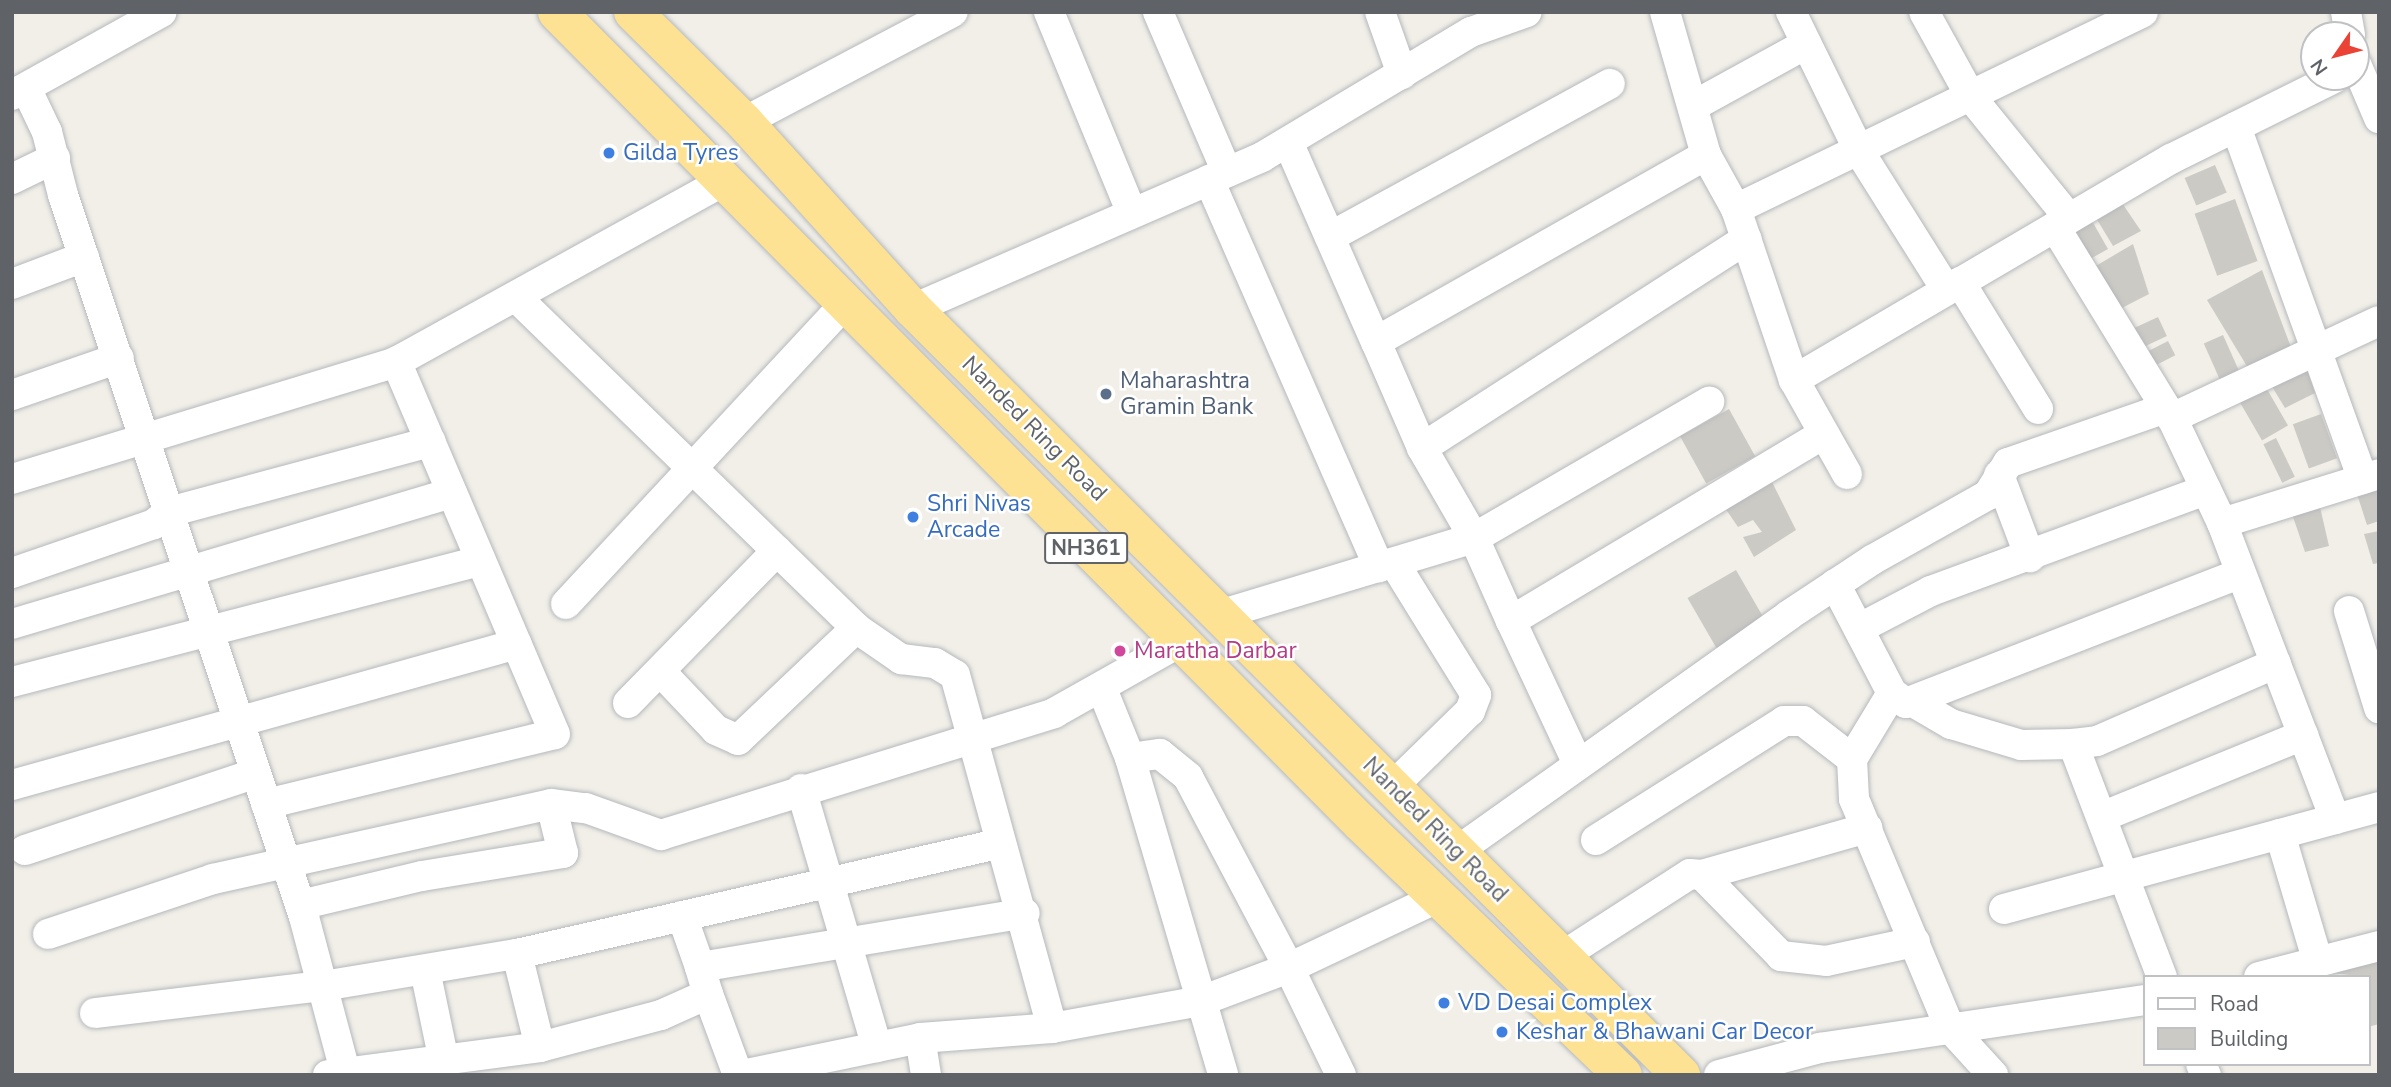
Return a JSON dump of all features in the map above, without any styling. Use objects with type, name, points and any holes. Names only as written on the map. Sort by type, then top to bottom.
[{"type":"highway","name":"NH361","points":[[557,12],[722,182],[1180,642],[1623,1075]]},
{"type":"highway","name":"Nanded Ring Road","points":[[633,12],[744,122],[913,309],[1681,1075]]},
{"type":"street","points":[[162,12],[19,92],[51,145],[84,257],[146,435],[169,512],[300,905],[323,986],[340,1074],[540,1047],[661,1015],[704,981],[850,944],[1025,913]]},
{"type":"street","points":[[744,122],[953,12]]},
{"type":"street","points":[[1049,12],[1132,214]]},
{"type":"street","points":[[1158,12],[1218,176],[1386,565],[1476,695],[1470,711],[1392,787]]},
{"type":"street","points":[[1380,12],[1402,74]]},
{"type":"street","points":[[913,309],[1218,176],[1288,142],[1471,32],[1527,12]]},
{"type":"street","points":[[1665,12],[1695,105],[1706,155],[1735,209],[1794,380],[1822,435],[1847,474]]},
{"type":"street","points":[[1791,12],[1859,151],[2038,409]]},
{"type":"street","points":[[1924,12],[1972,97],[2062,223],[2169,413],[2222,523],[2336,819]]},
{"type":"street","points":[[1735,209],[1972,97],[2143,12]]},
{"type":"street","points":[[1695,105],[1806,44]]},
{"type":"street","points":[[1330,237],[1610,84]]},
{"type":"street","points":[[1794,380],[2062,223],[2236,127],[2308,91]]},
{"type":"street","points":[[2367,91],[2379,118]]},
{"type":"street","points":[[2222,523],[2371,476],[2318,352],[2236,127]]},
{"type":"street","points":[[1288,142],[1422,448],[1474,538],[1578,764]]},
{"type":"street","points":[[12,178],[51,145]]},
{"type":"street","points":[[1376,342],[1706,155]]},
{"type":"street","points":[[12,479],[146,435],[396,362],[518,299],[722,182]]},
{"type":"street","points":[[1422,448],[1746,239]]},
{"type":"street","points":[[12,284],[84,257]]},
{"type":"street","points":[[518,299],[856,628],[901,659],[935,663],[956,676],[970,739],[1000,843],[1025,913],[1052,1028]]},
{"type":"street","points":[[566,604],[844,304]]},
{"type":"street","points":[[1456,852],[1835,584],[1989,495],[2008,463],[2169,413],[2318,352],[2379,321]]},
{"type":"street","points":[[12,395],[119,358]]},
{"type":"street","points":[[266,804],[555,734],[396,362]]},
{"type":"street","points":[[1219,615],[1474,538],[1709,402]]},
{"type":"street","points":[[1511,621],[1822,435]]},
{"type":"street","points":[[12,573],[154,524],[169,512],[430,442]]},
{"type":"street","points":[[1999,475],[2030,557]]},
{"type":"street","points":[[1862,627],[1931,591],[2030,557],[2206,490]]},
{"type":"street","points":[[12,624],[452,493]]},
{"type":"street","points":[[628,704],[777,551]]},
{"type":"street","points":[[12,682],[209,634],[481,561]]},
{"type":"street","points":[[1993,1075],[1950,1028],[1849,781],[1852,759],[1904,698],[2241,573]]},
{"type":"street","points":[[1835,584],[1904,698],[1951,724],[2021,745],[2097,741],[2276,663]]},
{"type":"street","points":[[2348,611],[2379,708]]},
{"type":"street","points":[[660,671],[716,730],[738,740],[856,628]]},
{"type":"street","points":[[48,934],[149,897],[286,863],[551,804],[586,808],[661,835],[800,789],[970,739],[1102,689],[1180,642]]},
{"type":"street","points":[[12,785],[237,718],[517,644]]},
{"type":"street","points":[[1102,689],[1130,758],[1223,1075]]},
{"type":"street","points":[[1596,840],[1762,729],[1784,721],[1803,721],[1852,759]]},
{"type":"street","points":[[2104,816],[2303,735]]},
{"type":"street","points":[[2073,744],[2104,816],[2161,975]]},
{"type":"street","points":[[1130,758],[1160,754],[1188,777],[1289,968],[1340,1075]]},
{"type":"street","points":[[25,850],[256,773]]},
{"type":"street","points":[[800,789],[833,882],[877,1047]]},
{"type":"street","points":[[300,905],[422,876],[563,853],[551,804]]},
{"type":"street","points":[[2004,909],[2379,807]]},
{"type":"street","points":[[1561,957],[1675,880],[1702,875],[1867,828]]},
{"type":"street","points":[[412,834],[422,876]]},
{"type":"street","points":[[2280,834],[2318,962]]},
{"type":"street","points":[[95,1013],[323,986],[517,954],[1000,843]]},
{"type":"street","points":[[1702,875],[1781,956],[1826,961],[1915,942]]},
{"type":"street","points":[[682,916],[740,1075],[920,1038],[1052,1028],[1201,1000],[1289,968],[1439,897]]},
{"type":"street","points":[[2267,975],[2379,946]]},
{"type":"street","points":[[517,954],[540,1047]]},
{"type":"street","points":[[425,970],[444,1061]]},
{"type":"street","points":[[1718,1075],[1820,1048],[2142,1000]]},
{"type":"street","points":[[920,1038],[926,1075]]},
{"type":"building","points":[[2215,165],[2227,193],[2196,206],[2185,178]]},
{"type":"building","points":[[2235,199],[2258,261],[2217,276],[2195,214]]},
{"type":"building","points":[[2120,200],[2141,231],[2113,246],[2096,218]]},
{"type":"building","points":[[2088,214],[2108,249],[2083,263],[2063,232]]},
{"type":"building","points":[[2133,244],[2149,294],[2114,312],[2089,270]]},
{"type":"building","points":[[2262,270],[2292,350],[2248,368],[2207,300]]},
{"type":"building","points":[[2158,317],[2167,336],[2136,350],[2127,331]]},
{"type":"building","points":[[2223,335],[2241,376],[2222,385],[2204,344]]},
{"type":"building","points":[[2168,341],[2175,355],[2149,368],[2142,354]]},
{"type":"building","points":[[2307,369],[2315,393],[2285,408],[2271,385]]},
{"type":"building","points":[[2264,384],[2288,426],[2262,441],[2238,399]]},
{"type":"building","points":[[1729,409],[1755,456],[1706,483],[1680,436]]},
{"type":"building","points":[[2321,414],[2337,458],[2309,468],[2293,424]]},
{"type":"building","points":[[2276,438],[2295,477],[2282,483],[2263,444]]},
{"type":"building","points":[[1771,480],[1796,530],[1754,557],[1743,537],[1762,532],[1753,520],[1738,527],[1725,508]]},
{"type":"building","points":[[2379,484],[2379,521],[2367,525],[2356,491]]},
{"type":"building","points":[[2320,507],[2329,546],[2305,552],[2292,514]]},
{"type":"building","points":[[2379,531],[2379,563],[2373,564],[2364,534]]},
{"type":"building","points":[[1736,570],[1766,621],[1717,649],[1688,598]]},
{"type":"building","points":[[2379,955],[2379,1024],[2370,1026],[2370,975],[2321,972]]},
{"type":"place","name":"Gilda Tyres","points":[[609,153]]},
{"type":"place","name":"Maharashtra Gramin Bank","points":[[1106,394]]},
{"type":"place","name":"Shri Nivas Arcade","points":[[913,517]]},
{"type":"place","name":"Maratha Darbar","points":[[1120,651]]},
{"type":"place","name":"VD Desai Complex","points":[[1444,1003]]},
{"type":"place","name":"Keshar & Bhawani Car Decor","points":[[1502,1032]]}]
